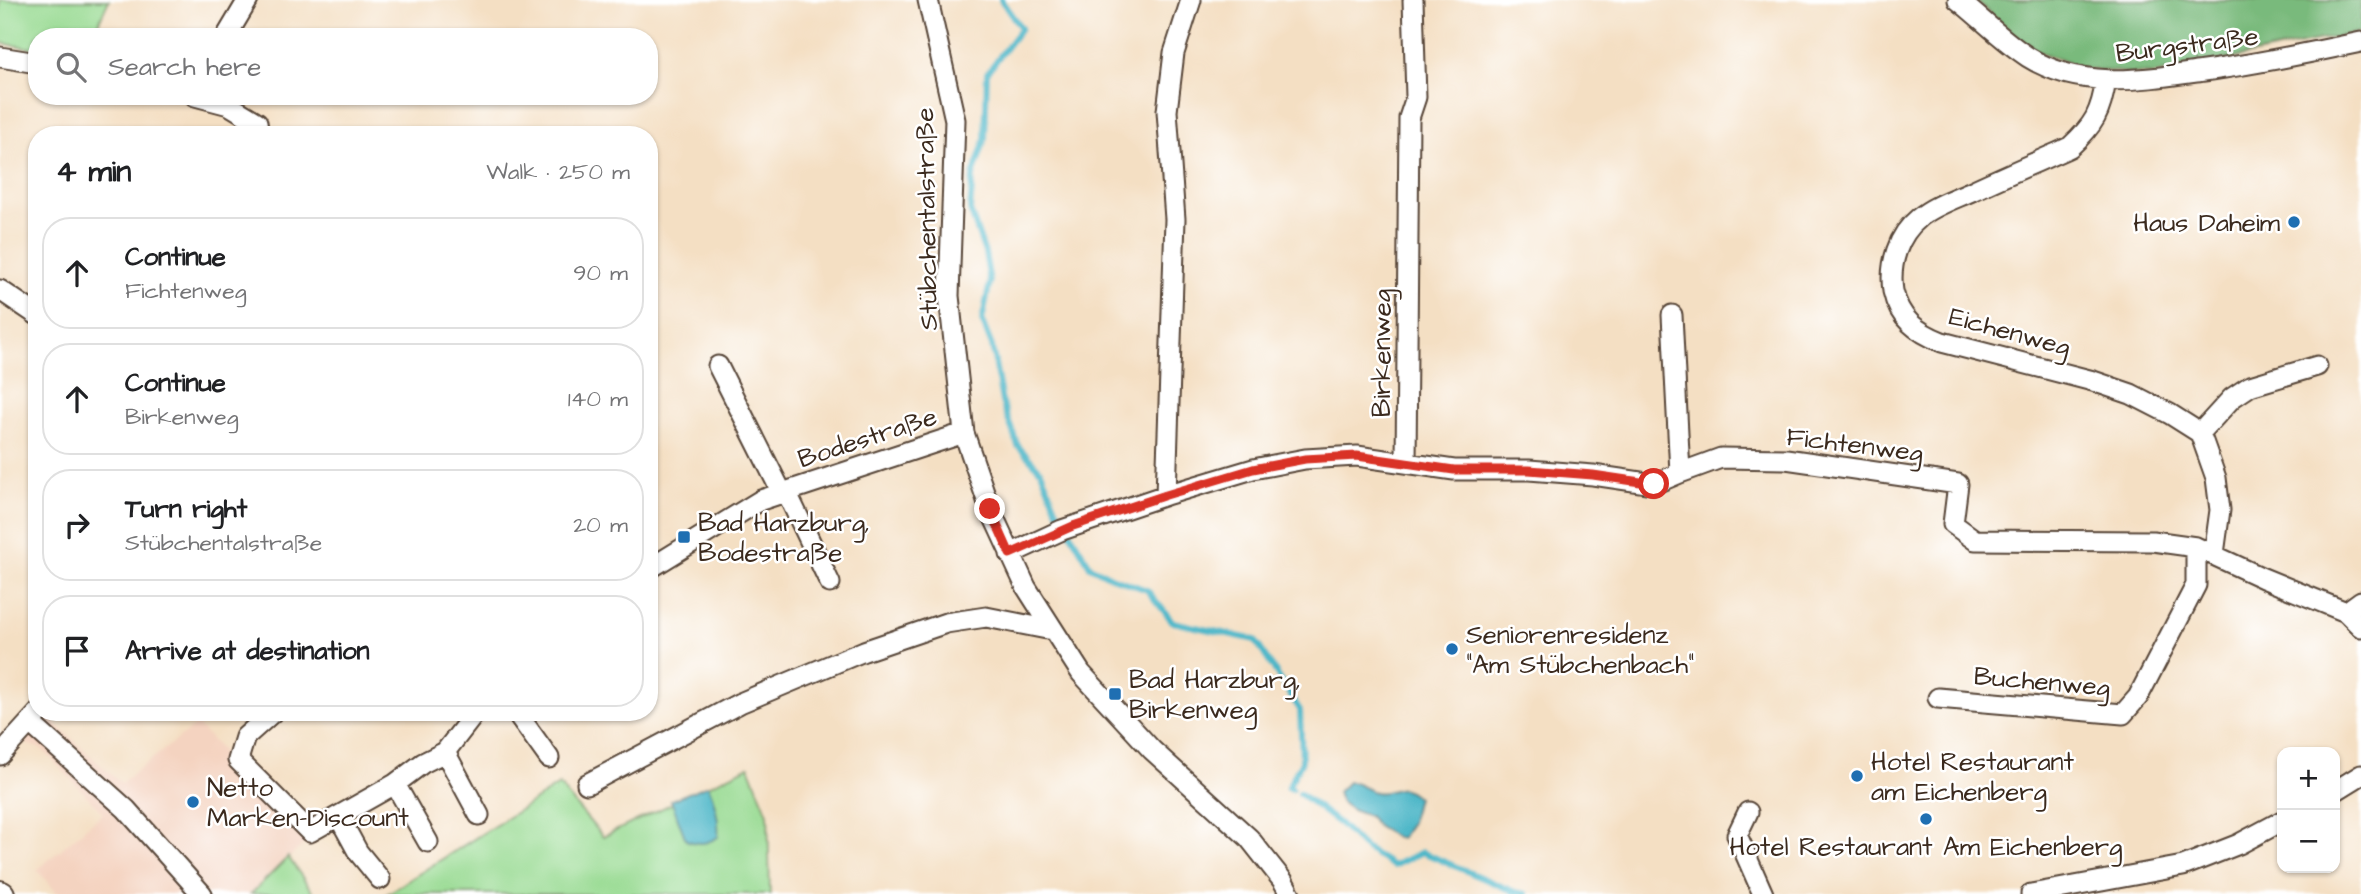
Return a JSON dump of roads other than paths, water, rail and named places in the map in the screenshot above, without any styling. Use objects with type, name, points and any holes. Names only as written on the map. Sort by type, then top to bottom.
[{"type":"street","points":[[231,28],[248,0]]},
{"type":"street","name":"Stübchentalstraße","points":[[928,0],[955,120],[950,296],[964,433],[976,472],[1026,587],[1081,673],[1152,750],[1249,838],[1290,894]]},
{"type":"street","points":[[1166,495],[1175,219],[1167,111],[1174,53],[1191,0]]},
{"type":"street","name":"Birkenweg","points":[[1406,463],[1409,118],[1416,97],[1413,0]]},
{"type":"street","name":"Burgstraße","points":[[1958,0],[2029,57],[2071,75],[2106,80],[2135,80],[2254,64],[2361,42]]},
{"type":"street","points":[[0,57],[28,62]]},
{"type":"street","name":"Eichenweg","points":[[2106,80],[2103,104],[2096,118],[2070,147],[1945,203],[1919,218],[1903,234],[1894,256],[1891,279],[1895,301],[1905,318],[1921,333],[1942,342],[2093,381],[2131,394],[2200,433]]},
{"type":"street","points":[[229,105],[257,122],[258,126]]},
{"type":"street","points":[[0,290],[28,309]]},
{"type":"street","points":[[1672,315],[1680,473]]},
{"type":"street","points":[[718,366],[784,492]]},
{"type":"street","points":[[2317,366],[2250,386],[2232,398],[2200,433],[2216,478],[2220,510],[2205,550],[2263,578],[2354,606],[2361,627]]},
{"type":"street","name":"Bodestraße","points":[[658,563],[761,500],[964,433]]},
{"type":"street","points":[[1010,554],[1068,528],[1253,469],[1305,459],[1357,456],[1406,463]]},
{"type":"street","name":"Fichtenweg","points":[[1406,463],[1454,470],[1529,470],[1593,475],[1654,484],[1721,458],[1786,459],[1958,484],[1954,524],[1975,540],[2153,541],[2205,550]]},
{"type":"street","name":"Bodestraße","points":[[784,492],[830,583]]},
{"type":"street","name":"Buchenweg","points":[[1938,698],[2123,714],[2138,697],[2196,585],[2205,550]]},
{"type":"street","points":[[587,784],[740,703],[864,651],[946,623],[986,617],[1052,630]]},
{"type":"street","points":[[0,755],[32,721]]},
{"type":"street","points":[[38,721],[126,809],[202,894]]},
{"type":"street","points":[[263,721],[246,737],[238,760],[310,832],[445,752],[469,721]]},
{"type":"street","points":[[522,721],[549,758]]},
{"type":"street","points":[[445,752],[479,815]]},
{"type":"street","points":[[2340,788],[2361,775]]},
{"type":"street","points":[[395,784],[428,842]]},
{"type":"street","points":[[1748,812],[1737,835],[1763,894]]},
{"type":"street","points":[[339,817],[358,852],[380,879]]},
{"type":"street","points":[[2038,893],[2183,866],[2239,844],[2277,824]]},
{"type":"water","points":[[1348,782],[1381,793],[1405,789],[1417,797],[1411,822],[1402,837],[1397,838],[1378,827],[1369,816],[1352,810],[1341,802],[1338,792]]},
{"type":"water","points":[[708,785],[716,811],[718,837],[695,843],[686,840],[671,800]]},
{"type":"waterway","points":[[1001,0],[1021,28],[987,73],[985,139],[973,176],[970,210],[985,253],[990,282],[982,321],[992,346],[1002,402],[1018,446],[1041,471],[1057,510],[1090,566],[1147,590],[1173,622],[1255,640],[1300,710],[1302,761],[1288,787],[1292,789]]},
{"type":"waterway","points":[[1299,793],[1340,824],[1362,846],[1393,866],[1422,852],[1515,892],[1526,894]]},
{"type":"place","name":"Haus Daheim","points":[[2294,222]]},
{"type":"place","name":"Bad Harzburg, Bodestraße","points":[[684,537]]},
{"type":"place","name":"Seniorenresidenz \"Am Stübchenbach\"","points":[[1452,649]]},
{"type":"place","name":"Bad Harzburg, Birkenweg","points":[[1115,694]]},
{"type":"place","name":"Hotel Restaurant am Eichenberg","points":[[1857,776]]},
{"type":"place","name":"Netto Marken-Discount","points":[[193,802]]},
{"type":"place","name":"Hotel Restaurant Am Eichenberg","points":[[1926,819]]}]
